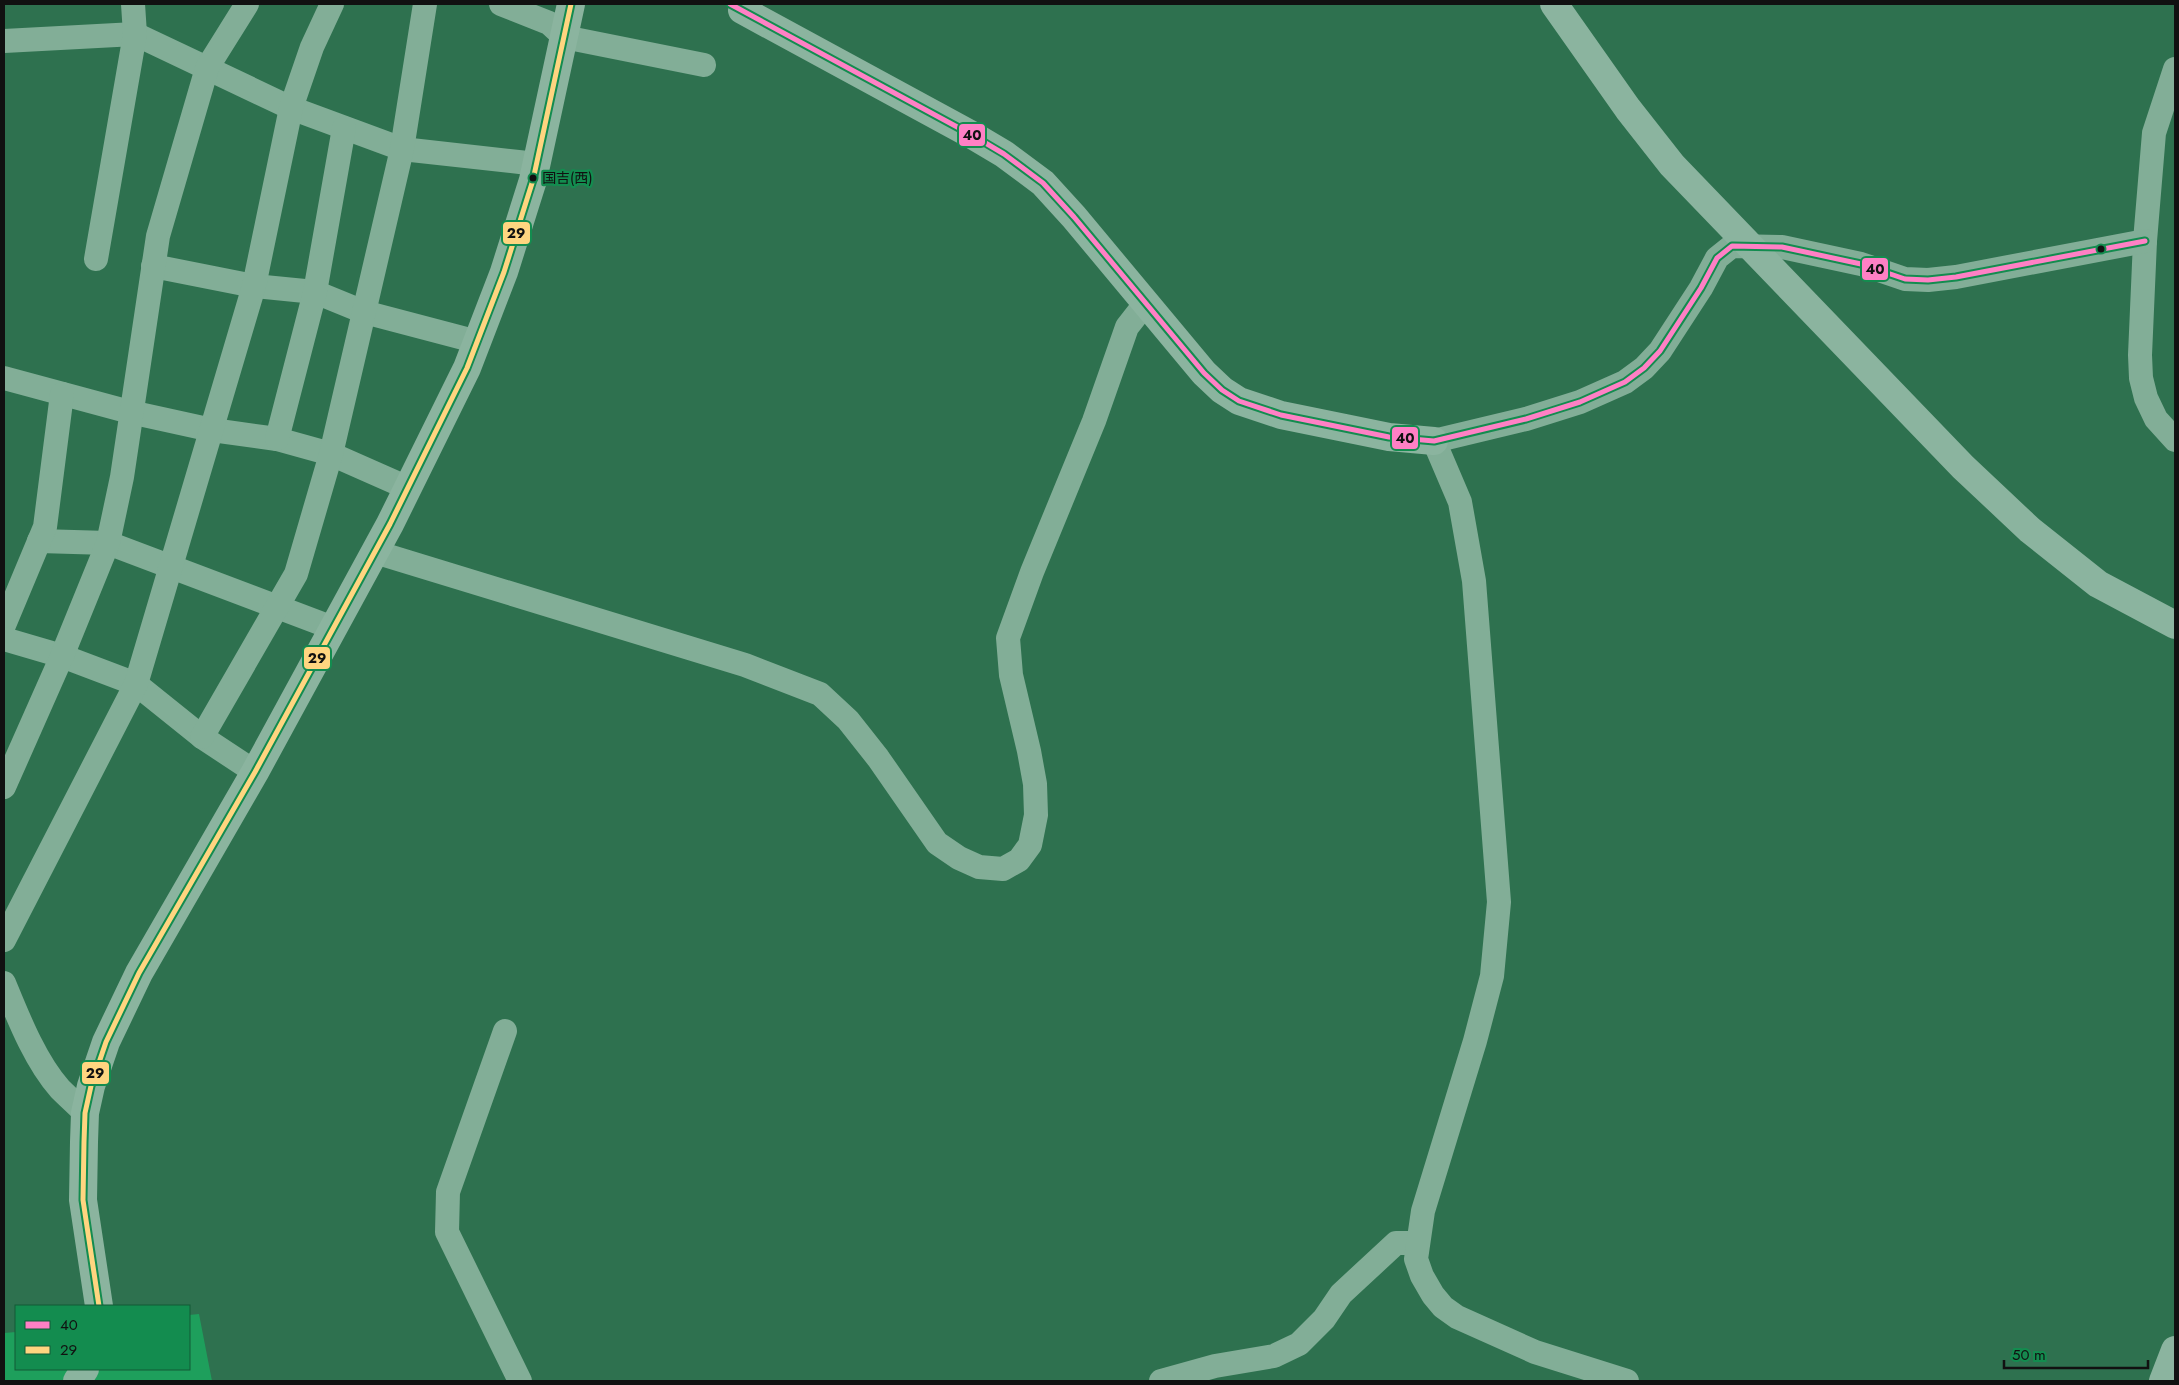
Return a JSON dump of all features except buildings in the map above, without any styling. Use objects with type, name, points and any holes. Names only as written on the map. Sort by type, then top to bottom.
[{"type":"street","points":[[96,259],[135,34],[133,4]]},
{"type":"street","points":[[4,787],[62,656],[108,543],[122,476],[130,412],[158,236],[208,68],[247,4]]},
{"type":"street","points":[[4,940],[136,684],[254,286],[292,108],[312,47],[332,4]]},
{"type":"street","points":[[202,737],[296,574],[331,454],[402,150],[425,4]]},
{"type":"street","points":[[501,4],[549,22],[564,37],[704,65]]},
{"type":"street","points":[[98,1305],[83,1200],[85,1113],[91,1086],[106,1042],[128,995],[255,772],[375,552],[478,342],[504,272],[537,164],[571,4]]},
{"type":"street","points":[[1554,4],[1628,109],[1672,165],[1963,466],[2030,530],[2098,584],[2175,625]]},
{"type":"street","points":[[739,6],[1004,154],[1043,183],[1074,217],[1204,373],[1222,390],[1239,401],[1281,415],[1390,437],[1434,441],[1535,416],[1580,402],[1625,382],[1644,368],[1660,351],[1701,288],[1717,258],[1732,246],[1782,246],[1853,262],[1905,279],[1928,280],[1956,277],[2145,241]]},
{"type":"street","points":[[4,42],[135,34],[292,108],[402,150],[537,164]]},
{"type":"street","points":[[2175,69],[2154,133],[2145,241],[2140,355],[2141,378],[2146,398],[2156,419],[2175,440]]},
{"type":"street","points":[[277,440],[315,292],[344,128]]},
{"type":"street","points":[[153,266],[254,286],[315,292],[364,312],[478,342]]},
{"type":"street","points":[[375,552],[745,665],[820,694],[848,720],[878,758],[937,843],[960,858],[979,867],[1003,869],[1020,860],[1030,845],[1036,815],[1035,784],[1011,675],[1008,638],[1032,572],[1094,421],[1127,327],[1146,304]]},
{"type":"street","points":[[4,378],[130,412],[212,430],[277,440],[331,454],[408,488]]},
{"type":"street","points":[[4,625],[45,526],[62,394]]},
{"type":"street","points":[[1434,441],[1460,502],[1474,581],[1499,902],[1492,976],[1475,1041],[1423,1211],[1416,1259],[1422,1276],[1443,1307],[1458,1318],[1535,1352],[1618,1380]]},
{"type":"street","points":[[39,541],[108,543],[333,628]]},
{"type":"street","points":[[4,639],[62,656],[136,684],[202,737],[255,772]]},
{"type":"street","points":[[4,983],[20,1023],[44,1065],[59,1088],[85,1113]]},
{"type":"street","points":[[505,1031],[448,1192],[447,1232],[520,1381]]},
{"type":"street","points":[[1161,1381],[1215,1366],[1274,1356],[1299,1344],[1324,1319],[1341,1294],[1396,1243],[1417,1243]]},
{"type":"street","points":[[2163,1381],[2175,1350]]},
{"type":"street","points":[[77,1381],[84,1370]]},
{"type":"green space","points":[[199,1314],[212,1381],[4,1381],[4,1333],[15,1332],[15,1370],[190,1370],[190,1315]]},
{"type":"transit line","name":"29","points":[[99,1305],[83,1200],[84,1142],[85,1113],[91,1086],[106,1042],[139,973],[255,772],[390,524],[467,368],[504,272],[533,180],[571,4]]},
{"type":"transit line","name":"40","points":[[730,4],[972,135],[1004,154],[1043,183],[1074,217],[1204,373],[1222,390],[1239,401],[1281,415],[1389,437],[1434,441],[1526,419],[1580,402],[1625,382],[1644,368],[1660,351],[1701,288],[1717,258],[1732,246],[1782,247],[1861,264],[1905,279],[1928,280],[1956,277],[2145,241]]},
{"type":"place","name":"国吉(西)","points":[[533,178]]}]
